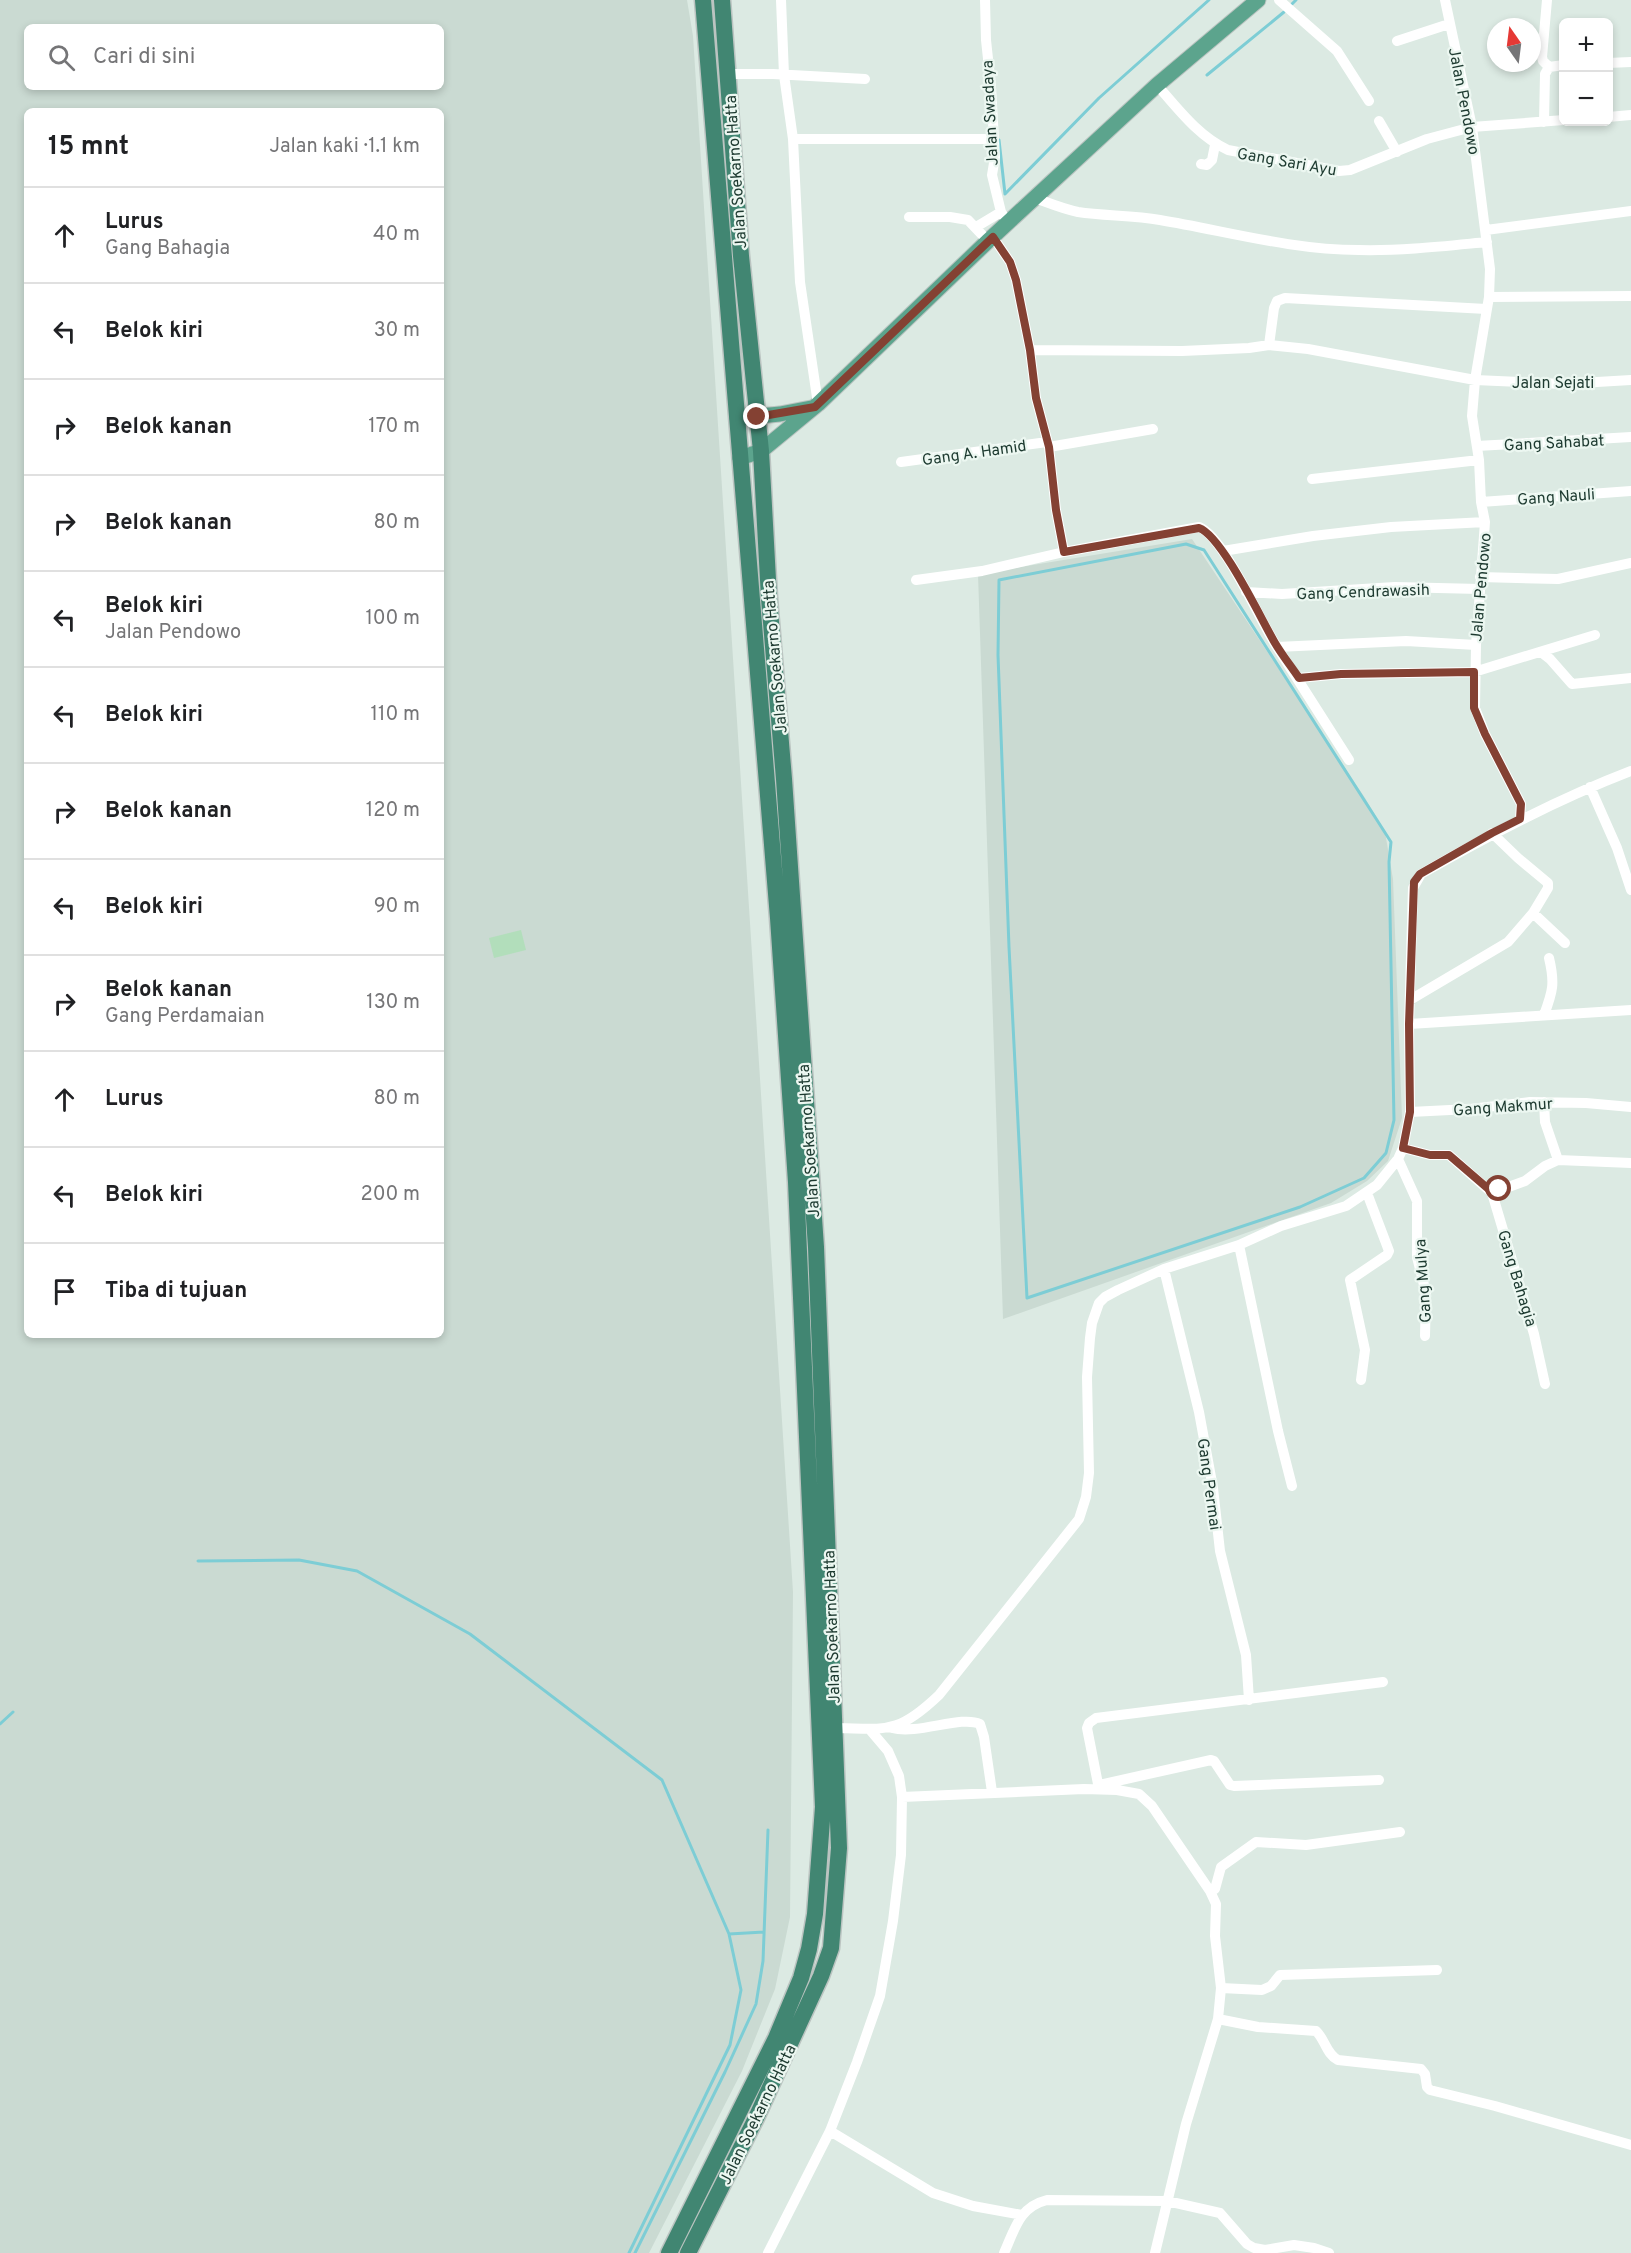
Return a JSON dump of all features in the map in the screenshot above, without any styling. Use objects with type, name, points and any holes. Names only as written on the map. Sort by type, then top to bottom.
[{"type":"highway","name":"Jalan Soekarno Hatta","points":[[688,2253],[795,2037],[831,1948],[839,1837],[826,1728],[796,1182],[778,918],[703,0]]},
{"type":"highway","name":"Jalan Soekarno Hatta","points":[[669,2253],[776,2038],[801,1978],[815,1914],[826,1728],[816,1247],[784,779],[769,598],[761,451],[744,289],[722,0]]},
{"type":"main road","points":[[740,458],[761,451],[817,406],[990,239],[1004,218],[1035,198],[1157,85],[1258,0]]},
{"type":"main road","points":[[737,418],[757,417],[817,406]]},
{"type":"street","points":[[781,0],[784,75],[793,139],[800,282],[817,406]]},
{"type":"street","name":"Jalan Swadaya","points":[[985,0],[995,157],[992,176],[1004,218]]},
{"type":"street","points":[[1278,0],[1337,51],[1369,101]]},
{"type":"street","name":"Jalan Pendowo","points":[[1445,0],[1472,127],[1490,269],[1489,297],[1475,381],[1472,416],[1485,522],[1474,672],[1474,708],[1521,804],[1520,819]]},
{"type":"street","points":[[1547,0],[1542,57],[1549,68]]},
{"type":"street","points":[[1397,40],[1449,24]]},
{"type":"street","points":[[1613,63],[1631,62]]},
{"type":"street","points":[[1544,122],[1545,74],[1549,68],[1559,66]]},
{"type":"street","points":[[727,74],[865,79]]},
{"type":"street","name":"Gang Sari Ayu","points":[[1157,85],[1196,128],[1215,145],[1228,150],[1339,171],[1350,170],[1427,139],[1472,127],[1559,120]]},
{"type":"street","points":[[1613,117],[1631,115]]},
{"type":"street","points":[[1379,121],[1397,152]]},
{"type":"street","points":[[793,139],[993,139]]},
{"type":"street","points":[[1201,164],[1207,165],[1212,160],[1215,145]]},
{"type":"street","points":[[1035,198],[1078,212],[1159,220],[1252,239],[1308,246],[1358,250],[1404,249],[1487,242]]},
{"type":"street","points":[[1486,230],[1631,211]]},
{"type":"street","points":[[909,217],[968,220],[990,239],[1010,262],[1030,350],[1036,398],[1048,444],[1064,552]]},
{"type":"street","points":[[976,227],[1004,218]]},
{"type":"street","points":[[1489,297],[1631,296]]},
{"type":"street","points":[[1269,345],[1274,308],[1277,301],[1285,298],[1486,309]]},
{"type":"street","points":[[1030,350],[1182,351],[1269,345],[1308,349],[1475,381]]},
{"type":"street","name":"Jalan Sejati","points":[[1475,381],[1563,384],[1631,380]]},
{"type":"street","name":"Gang A. Hamid","points":[[901,462],[1152,429]]},
{"type":"street","name":"Gang Sahabat","points":[[1477,446],[1631,438]]},
{"type":"street","points":[[1312,479],[1479,460]]},
{"type":"street","name":"Gang Nauli","points":[[1481,502],[1631,491]]},
{"type":"street","points":[[1223,551],[1357,531],[1485,522]]},
{"type":"street","points":[[916,580],[982,571],[1064,552],[1199,528],[1205,530],[1223,551],[1277,647],[1299,678],[1349,760]]},
{"type":"street","points":[[1480,577],[1558,579],[1631,563]]},
{"type":"street","name":"Gang Cendrawasih","points":[[1246,592],[1282,594],[1395,587],[1480,589]]},
{"type":"street","points":[[1299,678],[1341,674],[1474,672],[1595,635]]},
{"type":"street","points":[[1277,647],[1406,641],[1476,645]]},
{"type":"street","points":[[1541,652],[1572,684],[1631,678]]},
{"type":"street","points":[[826,1728],[872,1731],[892,1728],[916,1716],[939,1695],[1079,1519],[1086,1497],[1089,1473],[1087,1377],[1090,1338],[1095,1310],[1105,1297],[1164,1269],[1239,1245],[1281,1226],[1346,1206],[1367,1193],[1392,1168],[1403,1148],[1410,1112],[1409,1024],[1414,882],[1420,874],[1520,819],[1631,771]]},
{"type":"street","points":[[1590,787],[1617,848],[1631,890]]},
{"type":"street","points":[[1410,1000],[1508,942],[1533,913],[1548,888],[1548,883],[1492,833]]},
{"type":"street","points":[[1533,913],[1565,943]]},
{"type":"street","points":[[1544,1015],[1554,980],[1549,958]]},
{"type":"street","points":[[1409,1024],[1631,1010]]},
{"type":"street","points":[[1544,1102],[1545,1122],[1558,1160]]},
{"type":"street","name":"Gang Makmur","points":[[1410,1112],[1544,1102],[1631,1107]]},
{"type":"street","points":[[1403,1148],[1430,1155],[1449,1155],[1492,1192],[1525,1181],[1545,1166],[1558,1160],[1631,1162]]},
{"type":"street","name":"Gang Mulya","points":[[1398,1159],[1418,1201],[1418,1257],[1426,1293],[1425,1336]]},
{"type":"street","name":"Gang Bahagia","points":[[1492,1192],[1534,1334],[1545,1384]]},
{"type":"street","points":[[1361,1380],[1365,1350],[1350,1280],[1387,1255],[1389,1251],[1367,1193]]},
{"type":"street","points":[[1239,1245],[1278,1431],[1292,1486]]},
{"type":"street","name":"Gang Permai","points":[[1164,1269],[1199,1412],[1213,1488],[1220,1551],[1246,1655],[1249,1700]]},
{"type":"street","points":[[1099,1787],[1088,1728],[1092,1720],[1383,1682]]},
{"type":"street","points":[[892,1728],[903,1731],[968,1722],[980,1724],[992,1792]]},
{"type":"street","points":[[768,2253],[830,2131],[857,2062],[879,1996],[893,1922],[901,1855],[902,1797],[899,1776],[888,1751],[872,1731]]},
{"type":"street","points":[[1099,1787],[1211,1760],[1230,1785],[1234,1786],[1379,1780]]},
{"type":"street","points":[[902,1797],[1099,1787],[1139,1794],[1146,1800],[1210,1891],[1216,1904],[1216,1945],[1221,1988],[1218,2019],[1186,2124],[1155,2253]]},
{"type":"street","points":[[1210,1891],[1215,1889],[1221,1867],[1256,1842],[1306,1845],[1400,1832]]},
{"type":"street","points":[[1221,1988],[1262,1990],[1271,1986],[1280,1975],[1437,1970]]},
{"type":"street","points":[[1218,2019],[1258,2027],[1316,2031],[1321,2035],[1332,2057],[1338,2060],[1421,2069],[1430,2090],[1631,2145]]},
{"type":"street","points":[[830,2131],[933,2193],[973,2206],[1022,2214]]},
{"type":"street","points":[[1004,2253],[1022,2214],[1036,2203],[1047,2200],[1167,2201],[1220,2213],[1247,2244],[1254,2248],[1265,2250],[1294,2245],[1329,2253]]},
{"type":"shaded area","points":[[0,0],[687,0],[693,36],[793,1592],[790,1917],[775,1989],[742,2071],[649,2253],[0,2253]]},
{"type":"shaded area","points":[[1192,539],[1365,798],[1385,832],[1393,879],[1402,1118],[1388,1161],[1367,1181],[1331,1203],[1003,1319],[978,574]]},
{"type":"green space","points":[[521,930],[526,950],[494,958],[489,938]]},
{"type":"waterway","points":[[999,140],[1005,194],[1099,98],[1209,0]]},
{"type":"waterway","points":[[1292,4],[1296,0]]},
{"type":"waterway","points":[[1207,75],[1284,12]]},
{"type":"waterway","points":[[1186,544],[1204,550],[1391,842],[1389,862],[1394,1120],[1386,1153],[1364,1178],[1300,1207],[1027,1298],[1009,947],[998,655],[999,580],[1186,544]]},
{"type":"waterway","points":[[198,1561],[299,1560],[357,1571],[470,1634],[662,1780],[729,1934],[741,1990],[730,2045],[629,2253]]},
{"type":"waterway","points":[[0,1724],[13,1712]]},
{"type":"waterway","points":[[635,2253],[725,2072],[756,2004],[763,1961],[768,1830]]},
{"type":"waterway","points":[[729,1934],[764,1932]]},
{"type":"route","points":[[757,417],[815,407],[993,237],[1010,262],[1016,280],[1030,350],[1036,398],[1049,447],[1056,510],[1064,552],[1199,528],[1205,530],[1223,551],[1277,647],[1299,678],[1341,674],[1474,672],[1474,708],[1521,804],[1520,819],[1420,874],[1414,882],[1409,1024],[1410,1112],[1403,1148],[1430,1155],[1449,1155],[1492,1192],[1499,1189]]}]
